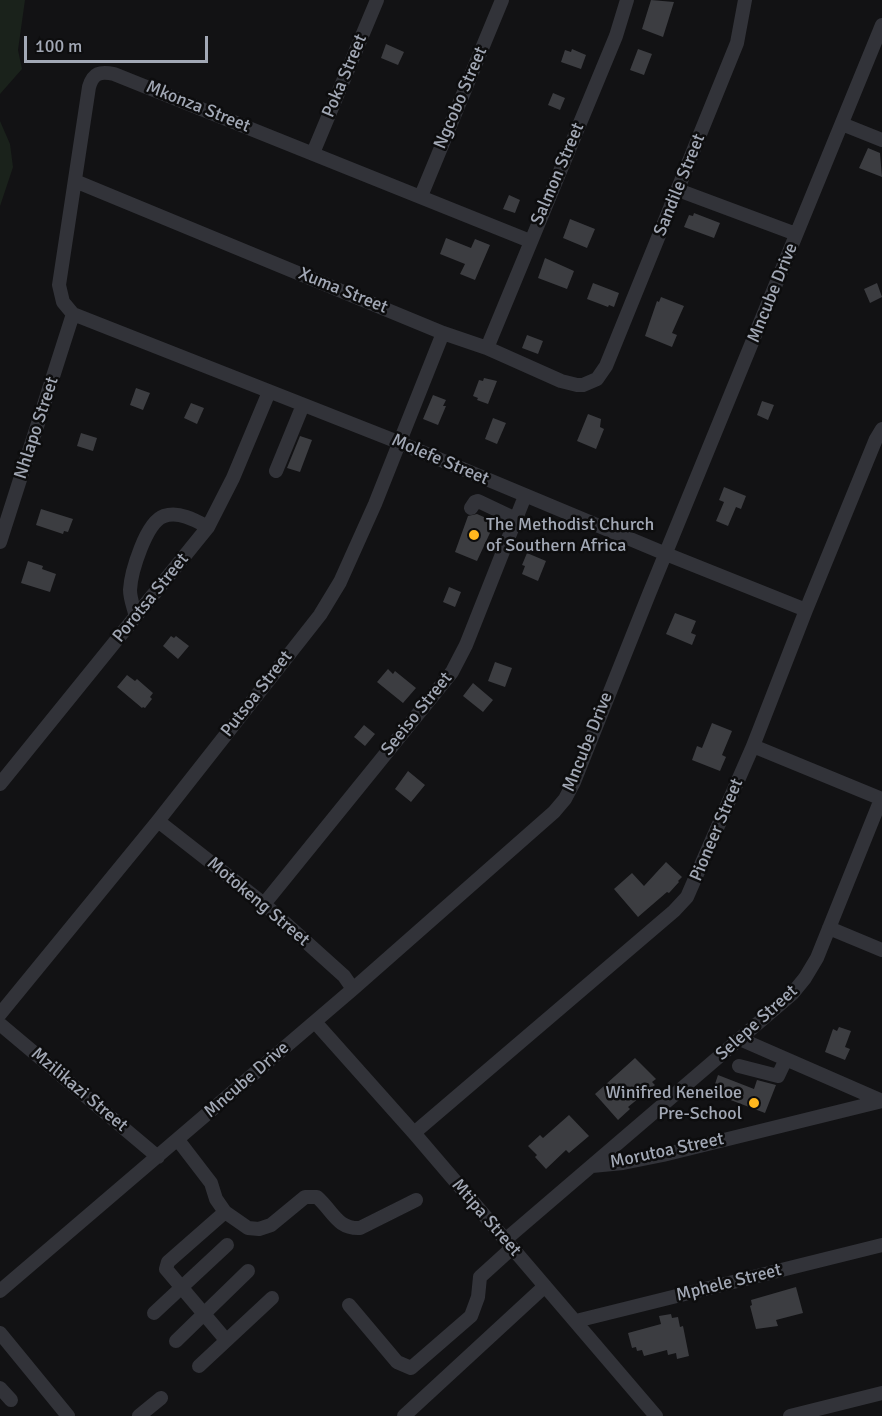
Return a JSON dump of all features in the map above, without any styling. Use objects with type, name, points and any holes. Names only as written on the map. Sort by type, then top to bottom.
[{"type":"street","name":"Poka Street","points":[[313,153],[377,0]]},
{"type":"street","name":"Ngcobo Street","points":[[421,196],[502,0]]},
{"type":"street","name":"Salmon Street","points":[[487,348],[616,36],[627,0]]},
{"type":"street","name":"Sandile Street","points":[[606,366],[737,43],[746,0]]},
{"type":"street","name":"Mncube Drive","points":[[0,1291],[353,989],[554,812],[565,799],[882,25]]},
{"type":"street","name":"Mkonza Street","points":[[73,314],[63,302],[59,285],[89,87],[96,74],[104,72],[114,74],[530,241]]},
{"type":"street","points":[[842,124],[882,140]]},
{"type":"street","name":"Xuma Street","points":[[75,181],[443,333],[487,348],[561,381],[583,385],[597,379],[606,366]]},
{"type":"street","points":[[678,190],[796,234]]},
{"type":"street","name":"Molefe Street","points":[[73,314],[398,442],[806,610]]},
{"type":"street","name":"Nhlapo Street","points":[[0,542],[73,314]]},
{"type":"street","name":"Putsoa Street","points":[[0,1014],[158,821],[320,615],[340,582],[375,504],[443,333]]},
{"type":"street","name":"Porotsa Street","points":[[0,784],[208,527],[233,478],[269,392]]},
{"type":"street","points":[[276,471],[303,405]]},
{"type":"street","name":"Pioneer Street","points":[[414,1133],[578,995],[687,897],[753,746],[806,610],[882,429]]},
{"type":"street","name":"Seeiso Street","points":[[264,904],[452,672],[466,645],[525,496]]},
{"type":"street","points":[[471,508],[478,501],[516,519]]},
{"type":"street","points":[[136,617],[130,593],[131,575],[148,533],[155,522],[163,516],[176,514],[208,527]]},
{"type":"street","points":[[753,746],[882,799]]},
{"type":"street","name":"Selepe Street","points":[[349,1305],[397,1362],[411,1368],[471,1316],[478,1297],[480,1277],[508,1244],[592,1166],[792,994],[805,978],[817,958],[882,799]]},
{"type":"street","name":"Motokeng Street","points":[[158,821],[264,904],[344,976],[353,989]]},
{"type":"street","points":[[829,928],[882,950]]},
{"type":"street","name":"Mtipa Street","points":[[315,1022],[414,1133],[656,1416]]},
{"type":"street","name":"Mzilikazi Street","points":[[0,1024],[158,1157]]},
{"type":"street","name":"Morutoa Street","points":[[740,1039],[882,1101]]},
{"type":"street","points":[[739,1066],[778,1076],[786,1059]]},
{"type":"street","name":"Morutoa Street","points":[[592,1166],[663,1155],[882,1101]]},
{"type":"street","points":[[178,1140],[211,1183],[216,1199],[225,1212],[248,1228],[259,1229],[271,1225],[302,1198],[311,1196],[323,1202],[341,1224],[360,1228],[416,1200]]},
{"type":"street","points":[[225,1212],[167,1263],[166,1269],[226,1340]]},
{"type":"street","points":[[154,1313],[227,1245]]},
{"type":"street","name":"Mphele Street","points":[[576,1321],[882,1245]]},
{"type":"street","points":[[176,1341],[248,1271]]},
{"type":"street","points":[[404,1416],[545,1286]]},
{"type":"street","points":[[199,1366],[272,1298]]},
{"type":"street","points":[[0,1333],[68,1416]]},
{"type":"street","points":[[0,1388],[11,1400]]},
{"type":"street","points":[[790,1416],[882,1393]]},
{"type":"street","points":[[139,1416],[161,1398]]},
{"type":"shaded area","points":[[0,0],[25,0],[18,50],[22,69],[0,94]]},
{"type":"shaded area","points":[[0,121],[10,144],[13,167],[0,206]]},
{"type":"building","points":[[651,0],[674,2],[663,37],[642,29]]},
{"type":"building","points":[[386,44],[404,52],[398,65],[381,58]]},
{"type":"building","points":[[572,49],[586,55],[581,69],[561,62],[565,50],[571,52]]},
{"type":"building","points":[[638,49],[652,54],[644,75],[630,70]]},
{"type":"building","points":[[553,93],[565,98],[560,110],[548,105]]},
{"type":"building","points":[[868,148],[880,153],[882,177],[859,168]]},
{"type":"building","points":[[509,195],[520,200],[515,213],[503,209]]},
{"type":"building","points":[[694,213],[720,223],[714,238],[684,227],[689,215],[693,216]]},
{"type":"building","points":[[570,219],[595,229],[587,248],[563,238]]},
{"type":"building","points":[[446,238],[471,248],[475,239],[490,245],[475,280],[460,274],[465,264],[440,254]]},
{"type":"building","points":[[545,258],[574,271],[567,289],[538,278]]},
{"type":"building","points":[[593,283],[619,293],[614,307],[587,299]]},
{"type":"building","points":[[877,283],[882,297],[870,303],[864,289]]},
{"type":"building","points":[[661,297],[684,306],[672,333],[677,335],[672,347],[645,336],[657,301],[659,302]]},
{"type":"building","points":[[527,335],[543,341],[538,354],[522,348]]},
{"type":"building","points":[[484,378],[497,381],[488,404],[473,396],[479,380],[483,381]]},
{"type":"building","points":[[136,388],[150,393],[143,410],[130,405]]},
{"type":"building","points":[[433,395],[446,400],[443,406],[446,406],[438,425],[423,419]]},
{"type":"building","points":[[762,401],[774,405],[768,420],[757,415]]},
{"type":"building","points":[[191,403],[204,408],[197,424],[184,418]]},
{"type":"building","points":[[588,414],[601,419],[600,427],[604,429],[596,449],[577,441]]},
{"type":"building","points":[[493,418],[506,423],[497,444],[485,439]]},
{"type":"building","points":[[81,433],[97,438],[93,451],[77,446]]},
{"type":"building","points":[[300,436],[312,440],[300,472],[287,468]]},
{"type":"building","points":[[724,487],[746,496],[741,509],[736,507],[728,526],[716,521],[724,502],[719,500]]},
{"type":"building","points":[[41,509],[73,519],[68,532],[64,531],[63,534],[36,525]]},
{"type":"building","name":"The Methodist Church of Southern Africa","points":[[477,514],[495,522],[477,561],[455,552],[468,516]]},
{"type":"building","points":[[527,553],[546,561],[538,581],[522,574],[525,566],[522,565]]},
{"type":"building","points":[[28,561],[56,574],[50,592],[21,583]]},
{"type":"building","points":[[449,587],[461,592],[455,607],[443,602]]},
{"type":"building","points":[[675,613],[696,621],[691,633],[696,635],[692,645],[666,634]]},
{"type":"building","points":[[171,636],[174,638],[176,636],[189,646],[178,659],[163,646]]},
{"type":"building","points":[[495,662],[512,668],[505,687],[488,681]]},
{"type":"building","points":[[388,669],[393,674],[395,671],[416,688],[403,703],[377,682]]},
{"type":"building","points":[[127,675],[135,681],[137,679],[153,693],[150,697],[152,699],[145,708],[142,708],[117,687]]},
{"type":"building","points":[[473,683],[493,700],[483,712],[463,696]]},
{"type":"building","points":[[712,723],[732,731],[722,755],[726,757],[720,771],[692,760],[697,746],[702,748]]},
{"type":"building","points":[[364,725],[375,734],[365,746],[354,737]]},
{"type":"building","points":[[408,771],[425,785],[411,802],[395,789]]},
{"type":"building","points":[[666,862],[682,877],[669,893],[667,892],[638,917],[614,889],[632,873],[644,886]]},
{"type":"building","points":[[839,1027],[851,1031],[845,1047],[850,1049],[845,1060],[825,1052],[833,1029],[837,1031]]},
{"type":"building","points":[[635,1058],[656,1079],[652,1082],[655,1085],[628,1107],[630,1109],[618,1120],[595,1094]]},
{"type":"building","name":"Winifred Keneiloe Pre-School","points":[[718,1075],[754,1089],[757,1080],[776,1085],[765,1113],[712,1093]]},
{"type":"building","points":[[569,1115],[589,1136],[569,1153],[566,1150],[546,1169],[528,1146],[540,1135],[543,1138]]},
{"type":"building","points":[[796,1287],[803,1313],[776,1320],[778,1326],[756,1329],[750,1306],[752,1305],[751,1300]]},
{"type":"building","points":[[671,1314],[672,1318],[678,1317],[680,1327],[683,1326],[689,1356],[677,1359],[676,1353],[668,1355],[667,1350],[644,1356],[642,1350],[637,1351],[636,1347],[632,1348],[628,1333],[661,1324],[659,1316]]},
{"type":"place","name":"The Methodist Church of Southern Africa","points":[[474,535]]},
{"type":"place","name":"Winifred Keneiloe Pre-School","points":[[754,1103]]}]
